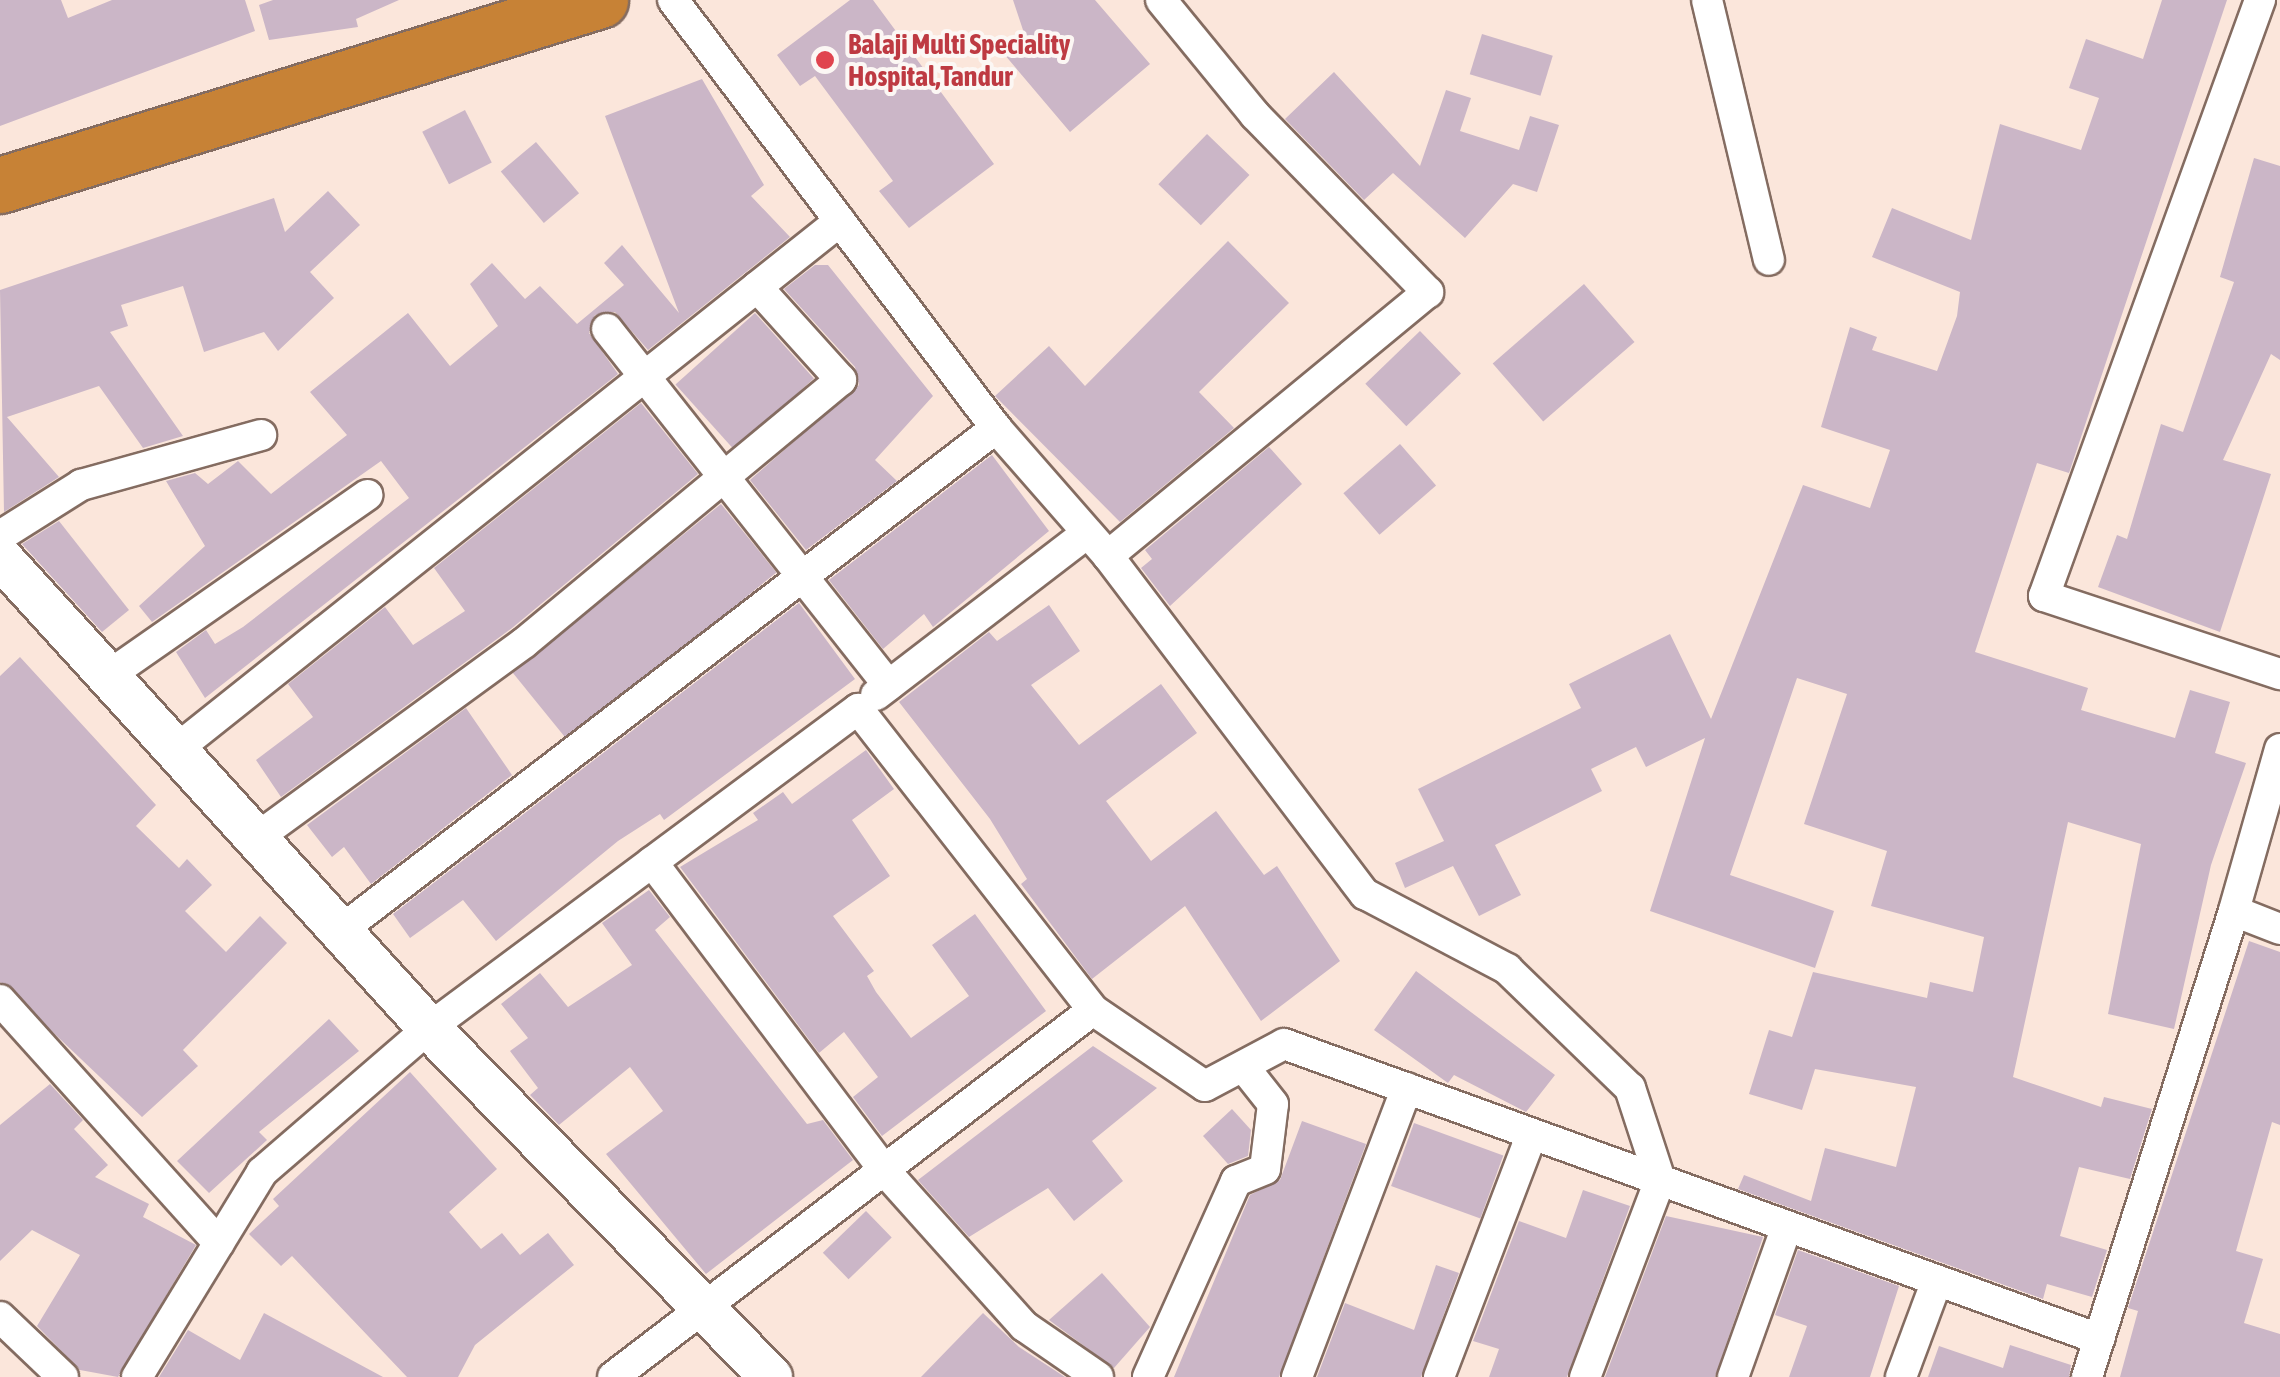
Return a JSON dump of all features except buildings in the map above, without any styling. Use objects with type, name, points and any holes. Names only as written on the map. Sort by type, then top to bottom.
[{"type":"highway","points":[[0,184],[600,0]]},
{"type":"street","points":[[673,0],[996,428],[1084,536],[1108,556],[1365,894],[1507,969],[1630,1088],[1660,1180],[1584,1377]]},
{"type":"street","points":[[1108,556],[1428,292],[1255,115],[1161,0]]},
{"type":"street","points":[[1708,0],[1769,260]]},
{"type":"street","points":[[2260,0],[2044,596],[2280,674]]},
{"type":"street","points":[[174,752],[648,380],[840,221]]},
{"type":"street","points":[[254,840],[726,481],[841,380],[758,287]]},
{"type":"street","points":[[608,329],[888,685]]},
{"type":"street","points":[[340,932],[800,574],[996,428]]},
{"type":"street","points":[[0,536],[81,485],[261,436]]},
{"type":"street","points":[[105,678],[367,495]]},
{"type":"street","points":[[137,1377],[262,1172],[429,1028],[1084,536]]},
{"type":"street","points":[[0,557],[105,678],[429,1028],[700,1312],[771,1377]]},
{"type":"street","points":[[858,708],[1093,1010],[1205,1086],[1284,1044],[2099,1339]]},
{"type":"street","points":[[2087,1377],[2234,911],[2280,750]]},
{"type":"street","points":[[652,862],[884,1170],[1024,1326],[1098,1377]]},
{"type":"street","points":[[2234,911],[2280,929]]},
{"type":"street","points":[[0,1000],[219,1243]]},
{"type":"street","points":[[613,1377],[1093,1010]]},
{"type":"street","points":[[1148,1377],[1236,1181],[1264,1169],[1272,1104],[1243,1066]]},
{"type":"street","points":[[1296,1377],[1407,1088]]},
{"type":"street","points":[[1440,1377],[1532,1134]]},
{"type":"street","points":[[1734,1377],[1787,1226]]},
{"type":"street","points":[[1902,1377],[1937,1280]]},
{"type":"street","points":[[0,1317],[63,1377]]},
{"type":"place","name":"Balaji Multi Speciality Hospital,Tandur","points":[[825,60]]}]
